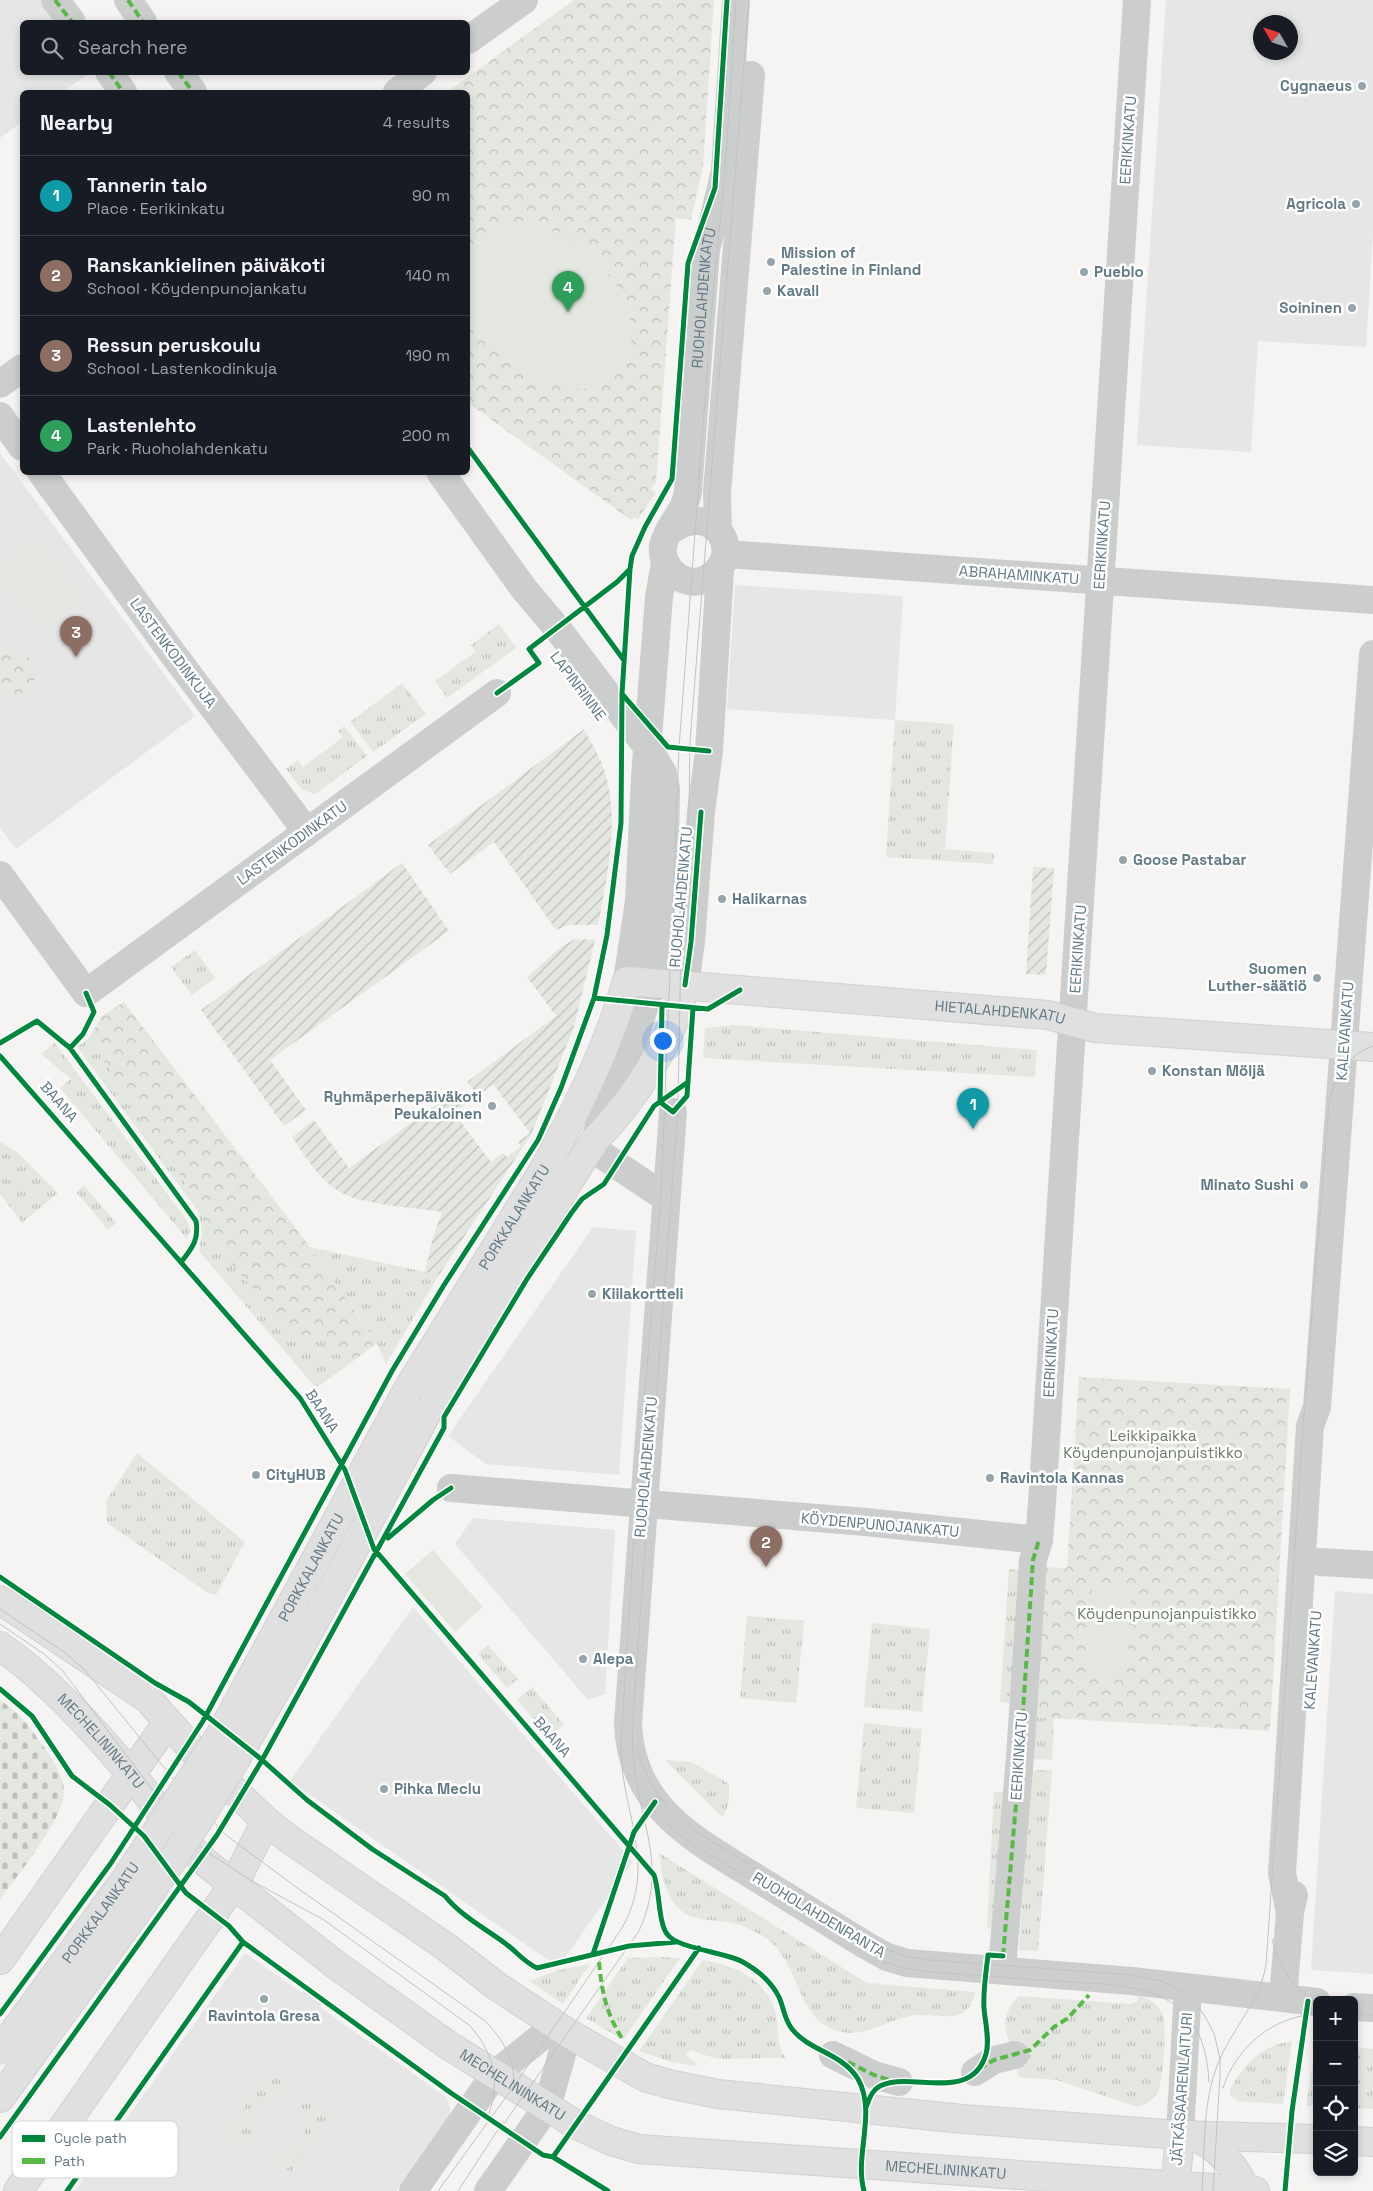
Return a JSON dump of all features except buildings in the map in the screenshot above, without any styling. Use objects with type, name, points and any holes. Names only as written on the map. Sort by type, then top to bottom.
[{"type":"main road","name":"HIETALAHDENKATU","points":[[639,982],[1048,1015],[1095,1028],[1373,1047]]},
{"type":"main road","name":"PORKKALANKATU","points":[[0,2051],[127,1877],[221,1734],[408,1389],[546,1166],[566,1129],[610,1030],[639,982]]},
{"type":"main road","name":"RUOHOLAHDENKATU","points":[[593,1144],[620,1114],[663,1044],[680,1007],[685,985]]},
{"type":"main road","name":"PORKKALANKATU","points":[[0,2098],[149,1893],[198,1822],[244,1747],[428,1411],[473,1333],[593,1144]]},
{"type":"main road","points":[[0,1600],[148,1699],[200,1758],[266,1821],[446,1947],[498,1987],[562,2029],[644,2077],[718,2094],[963,2119],[1185,2135],[1313,2139]]},
{"type":"main road","name":"MECHELININKATU","points":[[0,1646],[48,1682],[130,1774],[198,1856],[336,1965],[448,2045],[575,2124],[610,2141],[639,2149],[963,2171],[1175,2189],[1248,2191]]},
{"type":"main road","points":[[0,1960],[168,1722]]},
{"type":"main road","points":[[67,2121],[234,1884],[266,1821]]},
{"type":"main road","name":"JÄTKÄSAARENLAITURI","points":[[1175,2189],[1185,2135],[1205,2142],[1224,2158],[1248,2191]]},
{"type":"main road","points":[[1358,2141],[1373,2142]]},
{"type":"main road","points":[[18,2191],[27,2178]]},
{"type":"street","points":[[55,0],[70,20]]},
{"type":"street","points":[[128,0],[142,20]]},
{"type":"street","points":[[470,39],[524,0]]},
{"type":"street","name":"RUOHOLAHDENKATU","points":[[670,531],[687,501],[706,250],[725,170],[736,0]]},
{"type":"street","name":"RUOHOLAHDENKATU","points":[[685,985],[690,949],[701,812],[709,751],[721,551],[717,492],[742,200],[756,0]]},
{"type":"street","name":"EERIKINKATU","points":[[1003,1956],[1021,1744],[1033,1560],[1039,1540],[1137,0]]},
{"type":"street","points":[[110,75],[122,90]]},
{"type":"street","points":[[180,75],[192,90]]},
{"type":"street","points":[[400,90],[419,75]]},
{"type":"street","points":[[0,384],[20,369]]},
{"type":"street","points":[[0,416],[20,444]]},
{"type":"street","name":"LASTENKODINKUJA","points":[[43,475],[173,654],[306,832]]},
{"type":"street","name":"LAPINRINNE","points":[[442,475],[524,589],[557,628],[648,748]]},
{"type":"street","points":[[696,520],[706,522],[721,551],[705,580],[690,582],[676,576],[665,563],[664,542],[670,531],[682,522],[696,520]]},
{"type":"street","name":"ABRAHAMINKATU","points":[[721,551],[1373,600]]},
{"type":"street","name":"RUOHOLAHDENKATU","points":[[593,1144],[604,1108],[636,1033],[639,982],[639,901],[645,777],[659,597],[665,563]]},
{"type":"street","name":"LAPINRINNE","points":[[524,589],[536,630],[645,777]]},
{"type":"street","name":"KALEVANKATU","points":[[1290,1913],[1282,1872],[1310,1426],[1317,1407],[1373,654]]},
{"type":"street","name":"LASTENKODINKATU","points":[[0,875],[86,993],[497,693]]},
{"type":"street","name":"RUOHOLAHDENKATU","points":[[639,982],[659,940],[666,789],[659,764],[648,748]]},
{"type":"street","name":"RUOHOLAHDENKATU","points":[[629,1737],[631,1662],[642,1504],[673,1112]]},
{"type":"street","points":[[593,1144],[666,1198]]},
{"type":"street","name":"KALEVANKATU","points":[[1283,1998],[1290,1913],[1299,1873],[1320,1562],[1327,1428],[1317,1407]]},
{"type":"street","name":"KÖYDENPUNOJANKATU","points":[[451,1488],[866,1522],[1039,1540]]},
{"type":"street","points":[[1320,1562],[1373,1565]]},
{"type":"street","name":"RUOHOLAHDENRANTA","points":[[629,1737],[632,1757],[640,1778],[655,1802],[682,1830],[887,1957],[925,1966],[1132,1981],[1313,2002]]},
{"type":"street","name":"JÄTKÄSAARENLAITURI","points":[[1185,2135],[1188,1988]]},
{"type":"street","points":[[1358,2007],[1373,2008]]},
{"type":"street","points":[[413,2191],[495,2074],[562,2029]]},
{"type":"street","points":[[488,2191],[547,2107],[562,2029]]},
{"type":"street","points":[[833,2055],[874,2075],[900,2082]]},
{"type":"street","points":[[975,2072],[994,2060],[1015,2055]]},
{"type":"shaded area","points":[[0,0],[41,0],[56,20],[20,20],[20,75],[87,75],[65,90],[20,90],[20,123],[0,138]]},
{"type":"shaded area","points":[[1166,0],[1373,0],[1373,233],[1366,347],[1258,341],[1251,452],[1137,445]]},
{"type":"shaded area","points":[[0,453],[195,716],[16,849],[0,828]]},
{"type":"shaded area","points":[[735,585],[903,596],[895,720],[727,709]]},
{"type":"shaded area","name":"Kiilakortteli","points":[[593,1227],[636,1231],[619,1475],[486,1464],[448,1436]]},
{"type":"shaded area","points":[[473,1518],[615,1530],[605,1694],[588,1700],[455,1544]]},
{"type":"shaded area","points":[[1335,1591],[1373,1594],[1373,1974],[1311,1970]]},
{"type":"shaded area","points":[[413,1607],[633,1862],[558,1967],[290,1781]]},
{"type":"shaded area","points":[[245,1953],[302,1993],[304,1991],[322,2003],[320,2007],[446,2097],[450,2107],[450,2115],[433,2143],[396,2191],[75,2191],[84,2178],[178,2178],[178,2121],[125,2121]]},
{"type":"green space","points":[[574,0],[714,0],[703,166],[691,220],[676,218],[656,483],[651,489],[656,493],[638,519],[634,517],[631,520],[470,404],[470,90],[450,90]]},
{"type":"green space","points":[[511,223],[528,225],[544,228],[568,238],[593,257],[617,286],[629,315],[631,346],[627,361],[619,373],[607,382],[591,388],[572,388],[553,384],[533,376],[515,365],[485,335],[474,318],[470,306],[470,254],[478,239],[492,229]]},
{"type":"green space","points":[[36,540],[81,600],[40,630],[0,576],[0,567]]},
{"type":"green space","points":[[499,624],[516,648],[447,698],[435,681],[475,652],[471,645]]},
{"type":"green space","points":[[14,650],[24,653],[31,659],[35,667],[36,677],[27,691],[13,695],[0,689],[0,656]]},
{"type":"green space","points":[[402,683],[426,714],[373,752],[350,722]]},
{"type":"green space","points":[[895,720],[954,724],[945,849],[994,853],[993,864],[886,857]]},
{"type":"green space","points":[[344,726],[367,756],[315,794],[302,790],[286,769],[298,760],[303,767],[343,737],[338,731]]},
{"type":"green space","points":[[584,729],[601,762],[609,791],[612,810],[612,830],[608,868],[598,925],[568,925],[556,930],[494,842],[450,874],[428,845]]},
{"type":"green space","points":[[402,863],[449,931],[270,1060],[306,1110],[284,1126],[201,1010]]},
{"type":"green space","points":[[1033,867],[1054,868],[1046,975],[1026,974]]},
{"type":"green space","points":[[575,939],[595,940],[574,1027],[531,1135],[439,1275],[425,1272],[433,1237],[442,1212],[379,1204],[346,1195],[322,1177],[292,1137],[314,1120],[349,1168],[456,1090],[466,1104],[454,1113],[491,1162],[503,1153],[507,1157],[521,1146],[518,1142],[530,1133],[493,1084],[478,1096],[467,1082],[556,1016],[527,977],[562,946]]},
{"type":"green space","points":[[195,950],[215,978],[192,995],[171,967]]},
{"type":"green space","points":[[124,1002],[310,1247],[377,1343],[348,1365],[326,1337],[305,1351],[209,1237],[203,1210],[89,1038],[102,1016]]},
{"type":"green space","points":[[102,1016],[155,1138],[203,1210],[210,1237],[305,1351],[326,1336],[348,1365],[316,1388],[199,1251],[202,1233],[198,1211],[77,1047],[89,1038]]},
{"type":"green space","points":[[732,1025],[1037,1050],[1035,1077],[703,1058],[705,1028]]},
{"type":"green space","points":[[55,1043],[188,1222],[190,1230],[187,1239],[60,1088],[71,1079],[41,1054]]},
{"type":"green space","points":[[0,1141],[18,1153],[58,1193],[22,1223],[0,1194]]},
{"type":"green space","points":[[84,1185],[116,1223],[108,1230],[76,1192]]},
{"type":"green space","points":[[310,1247],[439,1275],[386,1364],[377,1343]]},
{"type":"green space","name":"Köydenpunojanpuistikko","points":[[1079,1377],[1290,1389],[1270,1731],[1034,1717],[1043,1567],[1067,1568]]},
{"type":"green space","points":[[137,1453],[245,1542],[216,1595],[208,1593],[107,1523],[106,1501]]},
{"type":"green space","points":[[433,1550],[483,1607],[455,1632],[405,1574]]},
{"type":"green space","points":[[1009,1569],[1020,1570],[1010,1703],[1000,1702]]},
{"type":"green space","points":[[1092,1582],[1132,1584],[1126,1680],[1086,1677]]},
{"type":"green space","points":[[747,1616],[804,1621],[796,1703],[740,1698]]},
{"type":"green space","points":[[872,1623],[930,1629],[922,1712],[864,1707]]},
{"type":"green space","points":[[488,1645],[518,1679],[507,1688],[478,1654]]},
{"type":"green space","points":[[532,1687],[564,1725],[549,1737],[517,1700]]},
{"type":"green space","points":[[0,1700],[25,1721],[44,1747],[60,1774],[64,1792],[62,1803],[48,1832],[0,1900]]},
{"type":"green space","points":[[1034,1717],[1054,1718],[1052,1760],[1032,1759]]},
{"type":"green space","points":[[864,1723],[922,1729],[914,1813],[856,1808]]},
{"type":"green space","points":[[665,1760],[692,1762],[729,1784],[728,1806],[722,1817]]},
{"type":"green space","points":[[1031,1770],[1052,1770],[1038,1951],[1019,1950]]},
{"type":"green space","points":[[994,1792],[1004,1792],[997,1929],[987,1928]]},
{"type":"green space","points":[[659,1853],[867,1983],[975,1992],[972,2002],[967,2010],[957,2015],[916,2015],[862,2032],[841,2032],[829,2028],[818,2021],[810,2011],[785,1960],[767,1939],[737,1924],[689,1915],[681,1911],[674,1904],[666,1888]]},
{"type":"green space","points":[[628,1958],[680,1958],[623,2040],[586,2018]]},
{"type":"green space","points":[[703,1960],[729,1967],[751,1978],[761,1986],[774,2007],[780,2045],[786,2058],[717,2059],[690,2050],[686,2055],[698,2064],[696,2066],[671,2062],[639,2051]]},
{"type":"green space","points":[[590,1964],[563,2004],[529,1981],[559,1970]]},
{"type":"green space","points":[[1138,1995],[1155,2004],[1160,2009],[1164,2019],[1165,2041],[1161,2078],[1157,2094],[1151,2100],[1138,2107],[1057,2080],[1018,2077],[1017,2066],[1007,2036],[1006,2017],[1010,2007],[1019,1996],[1131,2004],[1137,2001]]},
{"type":"green space","points":[[1292,2041],[1283,2104],[1237,2101],[1230,2095],[1230,2090],[1236,2080],[1255,2057],[1271,2047]]},
{"type":"green space","points":[[1358,2047],[1373,2049],[1373,2109],[1358,2108]]},
{"type":"green space","points":[[1313,2063],[1313,2106],[1306,2106]]},
{"type":"green space","points":[[269,2073],[286,2084],[279,2098],[264,2101],[252,2111],[250,2122],[255,2138],[251,2145],[245,2149],[225,2134]]},
{"type":"green space","points":[[306,2098],[331,2115],[291,2172],[277,2162],[282,2154],[295,2147],[304,2136],[305,2122],[298,2108]]},
{"type":"tram line","points":[[438,2191],[514,2086],[622,1928],[633,1904],[637,1881],[638,1859],[622,1769],[621,1744],[636,1504],[661,1195],[679,748],[712,305],[725,171],[736,0]]},
{"type":"tram line","points":[[501,2128],[639,1931],[647,1908],[651,1887],[652,1867],[650,1848],[634,1764],[633,1718],[678,1106],[681,941],[689,811],[690,742],[749,0]]},
{"type":"tram line","points":[[1202,2191],[1205,2125],[1214,2076],[1225,2049],[1258,1991],[1266,1965],[1304,1415],[1329,1103],[1334,1085],[1349,1061],[1373,1046]]},
{"type":"tram line","points":[[0,1609],[64,1652],[84,1669],[175,1781],[226,1835],[484,2020],[497,2035],[506,2050],[512,2067],[514,2087]]},
{"type":"tram line","points":[[0,1624],[44,1654],[62,1670],[167,1809],[204,1850],[252,1881],[324,1920],[469,2025],[478,2035],[493,2068],[494,2091],[488,2116]]},
{"type":"tram line","points":[[637,1745],[644,1769],[655,1790],[686,1825],[882,1948],[904,1956],[931,1960],[1132,1975],[1161,1981],[1181,1991],[1203,2013],[1214,2033],[1220,2059],[1213,2191]]},
{"type":"tram line","points":[[641,1793],[659,1817],[688,1841],[884,1962],[929,1972],[1110,1985],[1136,1989],[1159,1996],[1178,2007],[1194,2025],[1204,2049],[1209,2082]]},
{"type":"tram line","points":[[1272,1939],[1278,1958],[1287,1975],[1300,1990],[1313,2000]]},
{"type":"tram line","points":[[1223,2088],[1237,2059],[1258,2036],[1271,2027],[1286,2021],[1313,2014]]},
{"type":"tram line","points":[[1358,2014],[1373,2015]]},
{"type":"tram line","points":[[458,2191],[503,2122]]},
{"type":"marked path","points":[[55,0],[70,20]]},
{"type":"marked path","points":[[128,0],[142,20]]},
{"type":"marked path","points":[[111,75],[122,90]]},
{"type":"marked path","points":[[180,75],[192,90]]},
{"type":"marked path","points":[[1003,1956],[1020,1757],[1033,1560],[1039,1540]]},
{"type":"marked path","points":[[599,1962],[606,2003],[612,2021],[623,2040]]},
{"type":"marked path","points":[[979,2069],[994,2060],[1030,2050],[1054,2027],[1068,2018],[1089,1995]]},
{"type":"marked path","points":[[848,2062],[874,2075],[892,2081]]},
{"type":"cycle path","points":[[0,2014],[111,1863],[203,1721],[392,1371],[444,1285],[538,1140],[561,1088],[594,998],[607,935],[621,823],[622,694],[630,569],[632,556],[645,527],[672,479],[688,263],[715,188],[727,0]]},
{"type":"cycle path","points":[[470,451],[623,659]]},
{"type":"cycle path","points":[[497,693],[539,663],[529,649],[617,582],[630,569]]},
{"type":"cycle path","points":[[622,694],[668,747],[709,751]]},
{"type":"cycle path","points":[[685,985],[691,942],[701,812]]},
{"type":"cycle path","points":[[594,998],[708,1009],[740,990]]},
{"type":"cycle path","points":[[70,1048],[83,1034],[94,1012],[86,993]]},
{"type":"cycle path","points":[[662,1006],[660,1102],[673,1112],[687,1096],[693,1008]]},
{"type":"cycle path","points":[[0,1043],[37,1021],[70,1048],[196,1221],[196,1238],[182,1261]]},
{"type":"cycle path","name":"BAANA","points":[[0,1056],[300,1398],[345,1470],[374,1549],[654,1875],[662,1922],[667,1934],[680,1943],[741,1961],[758,1972],[776,1991],[787,2021],[792,2029],[807,2042],[843,2063],[858,2079],[866,2106],[862,2163],[864,2191]]},
{"type":"cycle path","points":[[0,2137],[217,1835],[261,1762],[444,1428],[444,1417],[527,1279],[582,1199],[604,1184],[654,1106],[688,1082]]},
{"type":"cycle path","points":[[388,1538],[433,1500],[451,1488]]},
{"type":"cycle path","points":[[0,1577],[155,1683],[189,1702],[261,1759],[307,1800],[372,1849],[445,1896],[466,1916],[506,1944],[532,1966],[537,1968],[629,1946],[676,1942]]},
{"type":"cycle path","points":[[0,1689],[32,1716],[72,1776],[110,1805],[144,1836],[186,1893],[229,1926],[243,1942],[451,2093],[543,2155],[553,2157],[608,2191]]},
{"type":"cycle path","points":[[593,1954],[634,1832],[655,1802]]},
{"type":"cycle path","points":[[116,2121],[243,1942]]},
{"type":"cycle path","points":[[553,2157],[699,1948]]},
{"type":"cycle path","points":[[866,2107],[870,2096],[875,2090],[889,2083],[952,2082],[967,2078],[978,2070],[987,2049],[984,2001],[988,1955],[1003,1956]]},
{"type":"cycle path","points":[[1285,2191],[1292,2111],[1308,2001]]},
{"type":"cycle path","points":[[67,2191],[76,2178]]},
{"type":"place","name":"Cygnaeus","points":[[1362,86]]},
{"type":"place","name":"Agricola","points":[[1356,204]]},
{"type":"place","name":"Mission of Palestine in Finland","points":[[771,262]]},
{"type":"place","name":"Pueblo","points":[[1084,272]]},
{"type":"place","name":"Kavall","points":[[767,291]]},
{"type":"place","name":"Soininen","points":[[1352,308]]},
{"type":"place","name":"Lastenlehto","points":[[568,312]]},
{"type":"place","name":"Ressun peruskoulu","points":[[76,657]]},
{"type":"place","name":"Goose Pastabar","points":[[1123,860]]},
{"type":"place","name":"Halikarnas","points":[[722,899]]},
{"type":"place","name":"Suomen Luther-säätiö","points":[[1317,978]]},
{"type":"place","name":"Konstan Möljä","points":[[1152,1071]]},
{"type":"place","name":"Ryhmäperhepäiväkoti Peukaloinen","points":[[492,1106]]},
{"type":"place","name":"Tannerin talo","points":[[973,1129]]},
{"type":"place","name":"Minato Sushi","points":[[1304,1185]]},
{"type":"place","name":"Kiilakortteli","points":[[592,1294]]},
{"type":"place","name":"CityHUB","points":[[256,1475]]},
{"type":"place","name":"Ravintola Kannas","points":[[990,1478]]},
{"type":"place","name":"Ranskankielinen päiväkoti","points":[[766,1567]]},
{"type":"place","name":"Alepa","points":[[583,1659]]},
{"type":"place","name":"Pihka Meclu","points":[[384,1789]]},
{"type":"place","name":"Ravintola Gresa","points":[[264,1999]]},
{"type":"park label","name":"Leikkipaikka Köydenpunojanpuistikko","points":[[1153,1444]]}]
